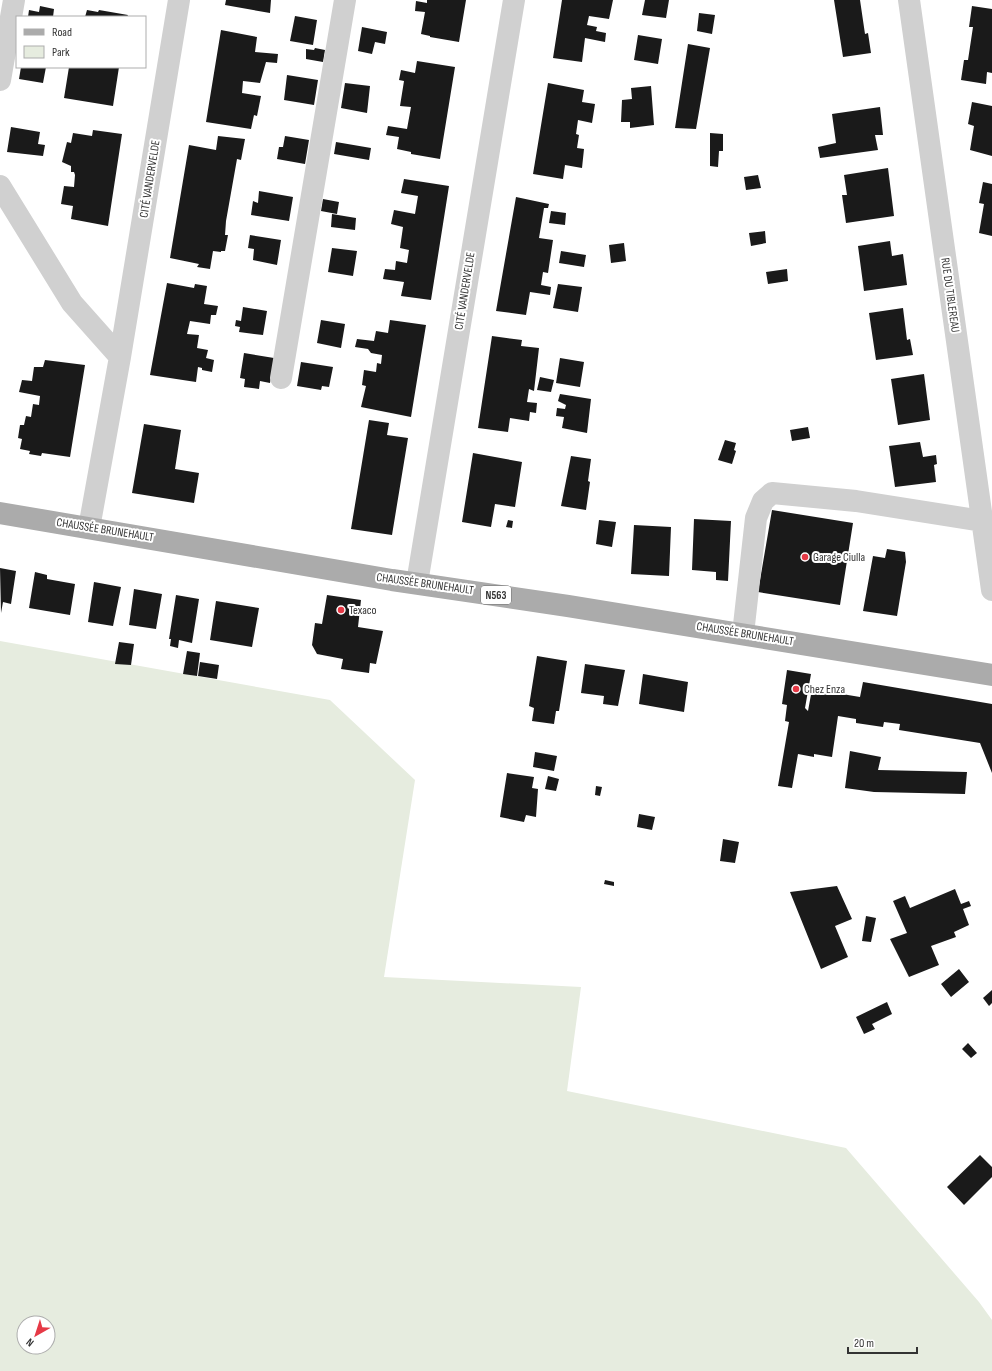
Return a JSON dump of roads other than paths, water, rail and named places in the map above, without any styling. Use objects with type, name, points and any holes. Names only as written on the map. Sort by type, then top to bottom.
[{"type":"main road","name":"CHAUSSÉE BRUNEHAULT","points":[[0,513],[417,583],[992,675]]},
{"type":"street","points":[[0,80],[14,0]]},
{"type":"street","name":"CITÉ VANDERVELDE","points":[[89,528],[120,358],[179,0]]},
{"type":"street","points":[[281,378],[345,0]]},
{"type":"street","name":"CITÉ VANDERVELDE","points":[[417,583],[514,0]]},
{"type":"street","name":"RUE DU TIBLEREAU","points":[[909,0],[992,590]]},
{"type":"street","points":[[0,186],[72,304],[120,358]]},
{"type":"street","points":[[743,634],[756,518],[763,501],[772,493],[856,501],[982,521]]},
{"type":"place","name":"Garage Ciulla","points":[[805,557]]},
{"type":"place","name":"Texaco","points":[[341,610]]},
{"type":"place","name":"Chez Enza","points":[[796,689]]}]
